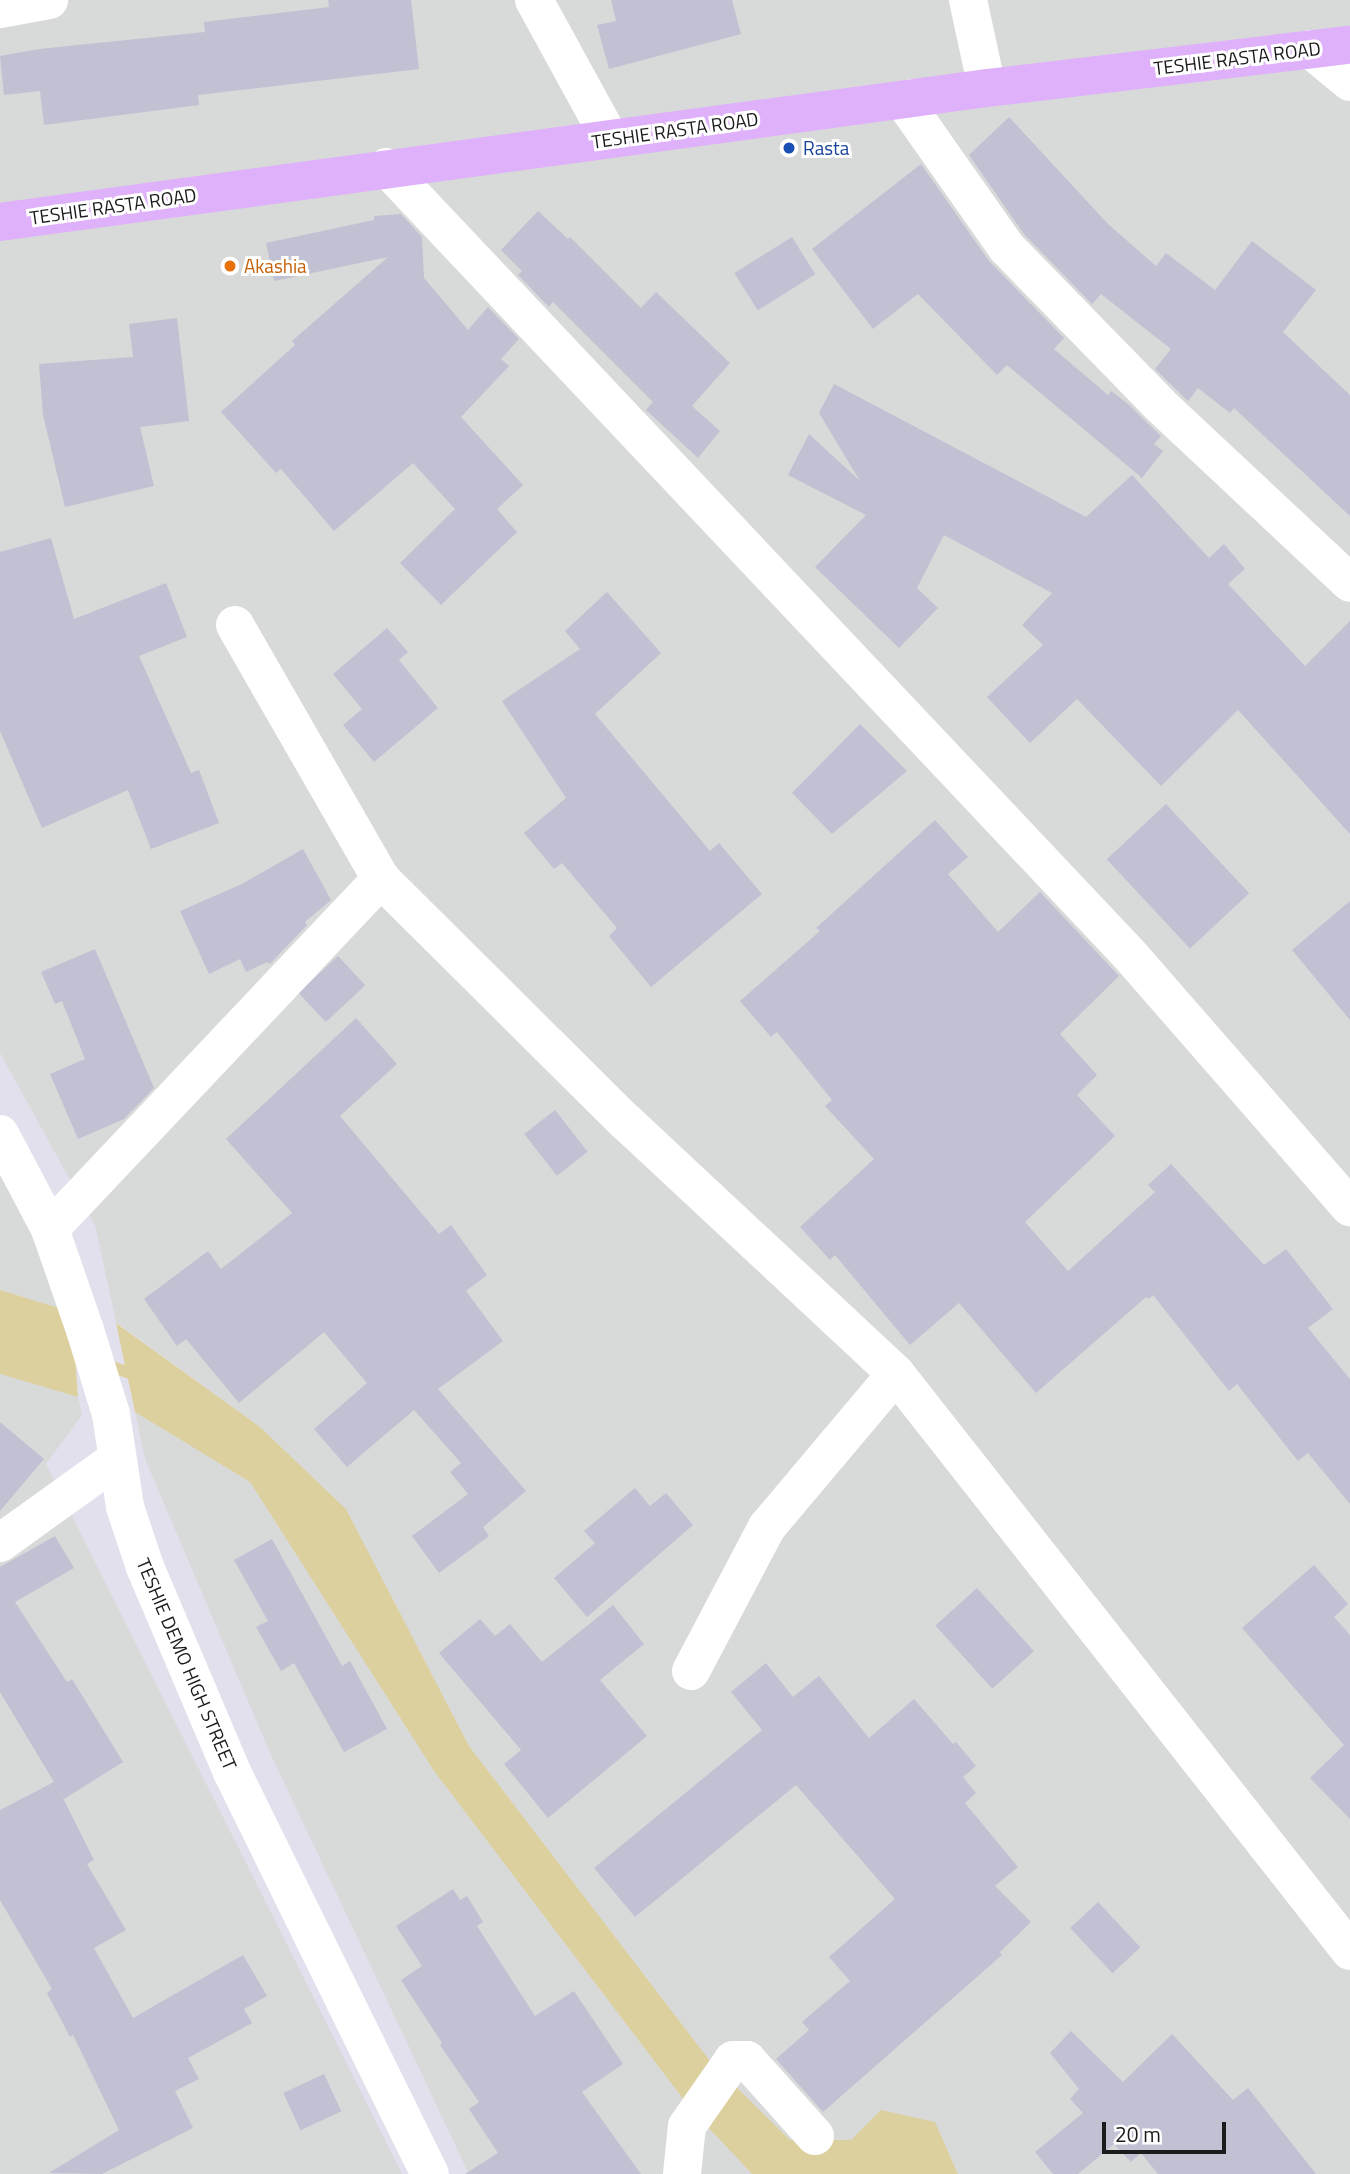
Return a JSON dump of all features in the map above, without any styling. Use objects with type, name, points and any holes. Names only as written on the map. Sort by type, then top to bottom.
[{"type":"main road","name":"TESHIE RASTA ROAD","points":[[0,222],[912,97],[1350,45]]},
{"type":"street","points":[[0,9],[49,0]]},
{"type":"street","points":[[534,0],[610,139]]},
{"type":"street","points":[[968,0],[987,88]]},
{"type":"street","points":[[1310,49],[1350,82]]},
{"type":"street","points":[[912,97],[905,103],[1007,248],[1160,405],[1350,583]]},
{"type":"street","points":[[387,167],[1129,954],[1350,1207]]},
{"type":"street","points":[[234,625],[381,879],[625,1121],[895,1374],[1350,1951]]},
{"type":"street","points":[[50,1229],[381,879]]},
{"type":"street","name":"TESHIE DEMO HIGH STREET","points":[[0,1134],[50,1229],[85,1330],[111,1414],[125,1507],[145,1567],[232,1772],[430,2174]]},
{"type":"street","points":[[691,1671],[767,1527],[895,1374]]},
{"type":"street","points":[[0,1543],[117,1459]]},
{"type":"street","points":[[682,2174],[687,2126],[733,2060],[747,2060],[815,2136]]},
{"type":"shaded area","points":[[0,0],[1350,0],[1350,2174],[958,2174],[935,2122],[851,2140],[790,2140],[710,2061],[469,1746],[346,1509],[260,1427],[116,1322],[95,1225],[0,1053]]},
{"type":"shaded area","points":[[0,1175],[72,1312],[0,1290]]},
{"type":"shaded area","points":[[0,1290],[72,1312],[78,1397],[0,1374]]},
{"type":"shaded area","points":[[116,1323],[260,1427],[346,1509],[469,1746],[710,2061],[790,2140],[851,2140],[881,2110],[935,2122],[958,2174],[752,2174],[690,2108],[434,1771],[250,1482],[135,1412]]},
{"type":"shaded area","points":[[0,1374],[78,1397],[82,1415],[46,1464],[402,2174],[0,2174]]},
{"type":"shaded area","points":[[135,1412],[250,1482],[434,1771],[690,2108],[752,2174],[469,2174],[271,1755],[145,1459]]},
{"type":"building","points":[[328,0],[411,0],[419,69],[198,95],[199,105],[44,125],[40,91],[4,95],[0,56],[39,49],[205,32],[204,22],[329,7]]},
{"type":"building","points":[[611,0],[732,0],[741,34],[609,69],[597,25],[616,21]]},
{"type":"building","points":[[1009,117],[1108,224],[1156,266],[1166,253],[1215,290],[1252,241],[1316,290],[1283,332],[1350,395],[1350,516],[1234,408],[1230,413],[1198,388],[1188,401],[1155,369],[1171,349],[1101,294],[1092,304],[1024,234],[969,155]]},
{"type":"building","points":[[921,164],[989,261],[1064,338],[1054,349],[1108,395],[1111,391],[1128,404],[1161,436],[1154,444],[1163,451],[1142,478],[1007,365],[997,375],[918,294],[873,329],[812,249]]},
{"type":"building","points":[[538,211],[568,239],[570,237],[641,308],[656,292],[730,363],[692,406],[720,431],[698,458],[646,410],[653,402],[553,302],[549,307],[518,275],[522,271],[501,250]]},
{"type":"building","points":[[401,214],[422,237],[424,278],[468,330],[488,307],[519,339],[501,359],[509,366],[461,417],[523,485],[497,509],[517,532],[441,605],[400,563],[455,509],[413,463],[334,531],[281,469],[276,473],[221,412],[295,345],[292,341],[388,257],[274,281],[266,243],[374,220],[374,216]]},
{"type":"building","points":[[792,237],[815,274],[758,310],[734,273]]},
{"type":"building","points":[[177,318],[189,421],[140,427],[154,486],[65,507],[43,415],[39,364],[133,357],[129,324]]},
{"type":"building","points":[[834,384],[1086,517],[1132,475],[1209,558],[1224,544],[1245,569],[1228,584],[1305,666],[1350,621],[1350,834],[1238,710],[1161,786],[1077,699],[1030,743],[987,697],[1043,645],[1022,625],[1052,593],[944,535],[917,588],[938,608],[899,648],[815,567],[866,515],[788,475],[809,434],[860,481],[819,413]]},
{"type":"building","points":[[51,538],[74,619],[166,583],[187,637],[139,656],[191,773],[199,770],[219,823],[151,849],[128,790],[42,828],[0,731],[0,552]]},
{"type":"building","points":[[607,592],[661,653],[595,714],[710,851],[719,843],[762,894],[651,987],[609,936],[617,928],[562,863],[554,869],[524,833],[566,798],[502,701],[580,649],[565,631]]},
{"type":"building","points":[[387,628],[408,652],[399,660],[438,708],[374,762],[343,725],[362,709],[333,674]]},
{"type":"building","points":[[860,724],[907,771],[832,834],[792,793]]},
{"type":"building","points":[[1166,804],[1249,893],[1190,948],[1107,859]]},
{"type":"building","points":[[935,820],[968,857],[948,874],[998,932],[1040,892],[1119,976],[1060,1034],[1097,1075],[1077,1095],[1115,1136],[1025,1222],[1068,1271],[1155,1192],[1148,1185],[1171,1164],[1264,1265],[1286,1249],[1333,1309],[1308,1328],[1350,1379],[1350,1504],[1308,1453],[1298,1461],[1237,1384],[1229,1391],[1153,1295],[1149,1299],[1146,1297],[1036,1393],[959,1303],[910,1345],[835,1255],[830,1260],[800,1227],[874,1159],[825,1106],[832,1100],[777,1032],[771,1037],[740,1001],[820,931],[816,928]]},
{"type":"building","points":[[303,849],[331,900],[305,922],[307,925],[270,964],[267,962],[246,972],[240,959],[209,974],[180,911],[242,884]]},
{"type":"building","points":[[1350,901],[1350,1020],[1292,950]]},
{"type":"building","points":[[95,949],[154,1088],[124,1119],[78,1139],[50,1074],[85,1059],[62,1001],[55,1004],[41,972]]},
{"type":"building","points":[[338,956],[365,985],[326,1022],[299,993]]},
{"type":"building","points":[[356,1018],[397,1064],[340,1116],[439,1234],[451,1225],[487,1275],[466,1291],[503,1341],[438,1389],[526,1491],[483,1527],[489,1536],[439,1573],[412,1536],[468,1494],[450,1472],[461,1463],[414,1410],[347,1467],[314,1429],[367,1383],[324,1332],[239,1403],[186,1339],[177,1346],[144,1299],[208,1251],[221,1269],[292,1213],[226,1139]]},
{"type":"building","points":[[555,1110],[588,1152],[557,1176],[524,1134]]},
{"type":"building","points":[[0,1422],[44,1459],[0,1511]]},
{"type":"building","points":[[635,1488],[650,1506],[666,1493],[693,1525],[587,1617],[554,1578],[595,1543],[584,1531]]},
{"type":"building","points":[[55,1536],[74,1568],[15,1602],[67,1682],[72,1679],[123,1762],[64,1799],[59,1790],[94,1860],[87,1864],[126,1930],[94,1948],[133,2018],[243,1955],[267,1996],[244,2009],[252,2023],[188,2058],[199,2079],[175,2091],[193,2128],[102,2174],[49,2173],[119,2130],[73,2035],[70,2037],[47,1993],[52,1989],[0,1900],[0,1810],[54,1782],[0,1692],[0,1567]]},
{"type":"building","points":[[272,1539],[342,1666],[350,1661],[387,1729],[344,1752],[294,1663],[281,1671],[256,1627],[268,1621],[234,1560]]},
{"type":"building","points":[[1314,1565],[1348,1604],[1334,1617],[1350,1635],[1350,1819],[1310,1778],[1344,1745],[1242,1628]]},
{"type":"building","points":[[977,1588],[1034,1651],[992,1689],[935,1625]]},
{"type":"building","points":[[613,1605],[644,1644],[600,1680],[647,1736],[548,1818],[504,1764],[521,1750],[439,1653],[480,1619],[495,1636],[510,1624],[542,1662]]},
{"type":"building","points":[[766,1663],[793,1697],[819,1676],[869,1738],[914,1699],[976,1766],[963,1777],[976,1793],[965,1803],[1018,1867],[995,1886],[1031,1922],[1000,1952],[1002,1955],[823,2112],[776,2059],[809,2030],[802,2022],[850,1981],[829,1957],[895,1899],[796,1785],[635,1917],[594,1868],[762,1730],[731,1692]]},
{"type":"building","points":[[453,1889],[460,1900],[467,1896],[483,1922],[477,1926],[535,2016],[574,1991],[623,2064],[582,2092],[641,2174],[465,2174],[498,2153],[469,2109],[479,2102],[440,2045],[442,2043],[401,1980],[422,1966],[396,1926]]},
{"type":"building","points":[[1098,1902],[1140,1947],[1112,1973],[1070,1928]]},
{"type":"building","points":[[1071,2031],[1123,2082],[1172,2034],[1233,2100],[1248,2088],[1316,2174],[1158,2174],[1141,2153],[1131,2162],[1114,2144],[1078,2174],[1053,2174],[1035,2152],[1083,2113],[1070,2099],[1079,2089],[1050,2053]]},
{"type":"building","points":[[324,2074],[341,2111],[301,2130],[283,2093]]},
{"type":"waterway","points":[[103,1364],[142,1377]]},
{"type":"place","name":"Rasta","points":[[789,148]]},
{"type":"place","name":"Akashia","points":[[230,266]]}]
